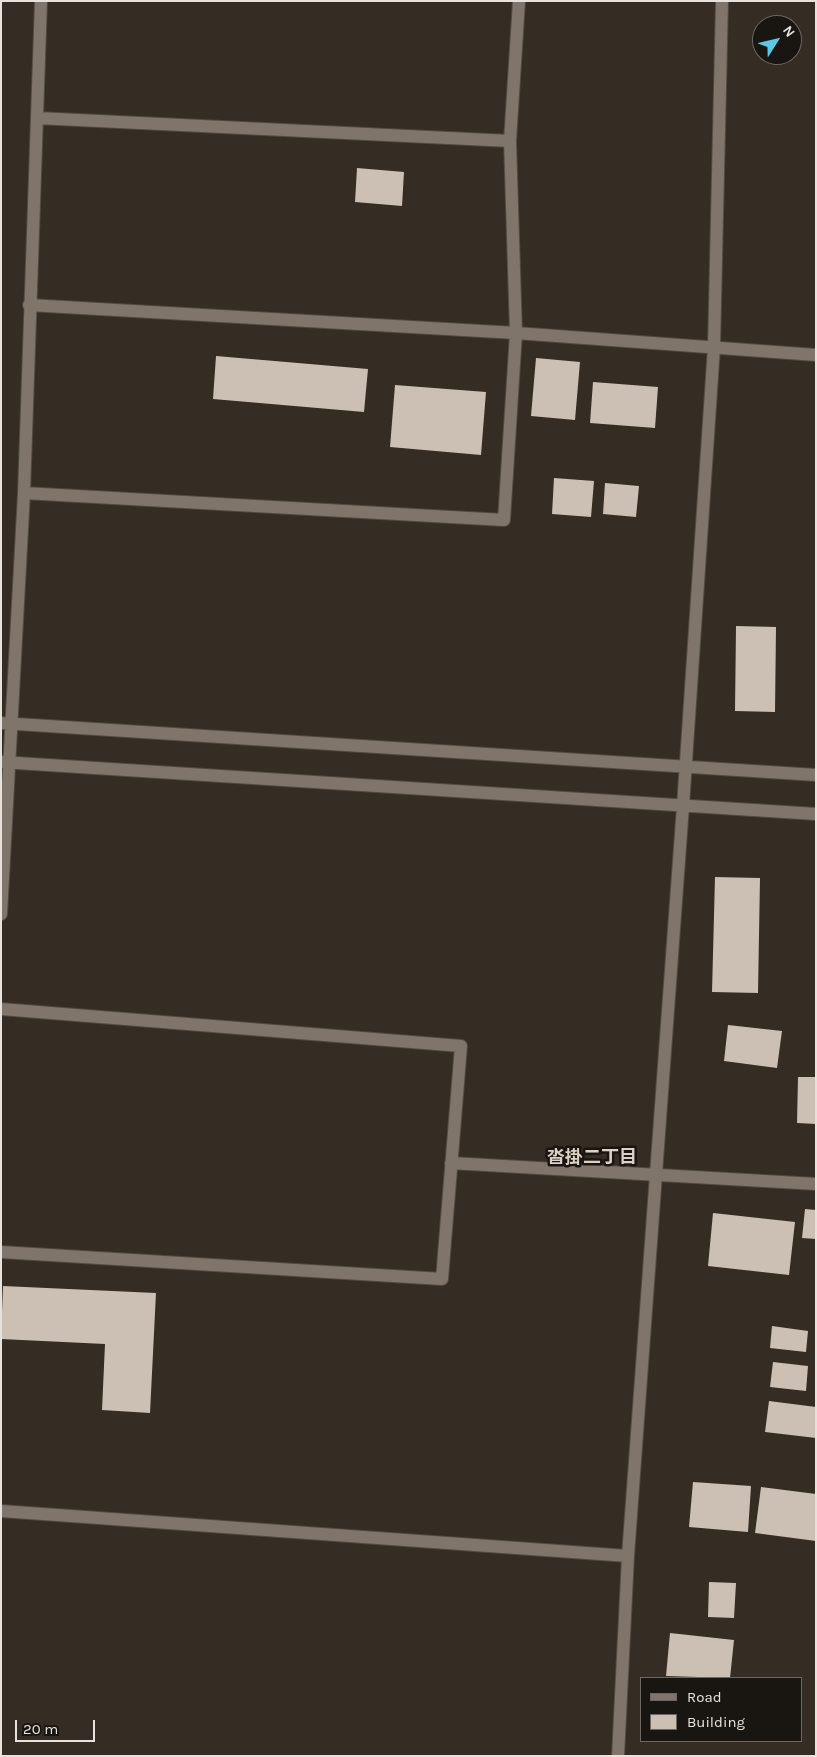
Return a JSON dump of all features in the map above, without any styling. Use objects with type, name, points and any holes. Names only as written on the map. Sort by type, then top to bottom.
[{"type":"street","points":[[1,914],[7,723],[24,493],[41,1]]},
{"type":"street","points":[[24,493],[504,520],[516,334],[510,141],[519,1]]},
{"type":"street","points":[[618,1756],[628,1556],[686,766],[714,347],[722,1]]},
{"type":"street","points":[[37,118],[510,141]]},
{"type":"street","points":[[29,305],[516,334],[816,355]]},
{"type":"street","points":[[7,723],[816,775]]},
{"type":"street","points":[[6,762],[816,814]]},
{"type":"street","points":[[1,1009],[461,1046],[442,1279],[1,1252]]},
{"type":"street","points":[[451,1163],[816,1184]]},
{"type":"street","points":[[1,1511],[628,1556]]},
{"type":"building","points":[[357,168],[404,172],[402,206],[355,202]]},
{"type":"building","points":[[216,356],[368,369],[364,412],[213,399]]},
{"type":"building","points":[[536,358],[580,362],[575,420],[531,416]]},
{"type":"building","points":[[593,382],[658,387],[655,428],[590,423]]},
{"type":"building","points":[[395,385],[486,392],[481,455],[390,447]]},
{"type":"building","points":[[554,478],[594,481],[591,517],[552,514]]},
{"type":"building","points":[[605,483],[639,486],[636,517],[603,514]]},
{"type":"building","points":[[736,626],[776,627],[775,712],[735,711]]},
{"type":"building","points":[[715,877],[760,878],[758,993],[712,992]]},
{"type":"building","points":[[728,1025],[782,1031],[777,1068],[724,1061]]},
{"type":"building","points":[[798,1077],[816,1077],[816,1124],[797,1123]]},
{"type":"building","points":[[805,1209],[816,1210],[816,1239],[802,1238]]},
{"type":"building","points":[[713,1213],[795,1222],[789,1275],[708,1266]]},
{"type":"building","points":[[3,1286],[156,1293],[150,1413],[102,1410],[105,1344],[1,1339]]},
{"type":"building","points":[[772,1326],[808,1331],[806,1352],[770,1348]]},
{"type":"building","points":[[773,1362],[808,1366],[806,1391],[770,1387]]},
{"type":"building","points":[[769,1401],[816,1407],[816,1438],[765,1432]]},
{"type":"building","points":[[693,1482],[751,1486],[748,1532],[689,1527]]},
{"type":"building","points":[[761,1487],[816,1494],[816,1541],[755,1533]]},
{"type":"building","points":[[709,1582],[736,1583],[734,1618],[708,1617]]},
{"type":"building","points":[[670,1633],[734,1640],[730,1677],[666,1676]]},
{"type":"district","name":"沓掛二丁目","points":[[592,1158]]}]
